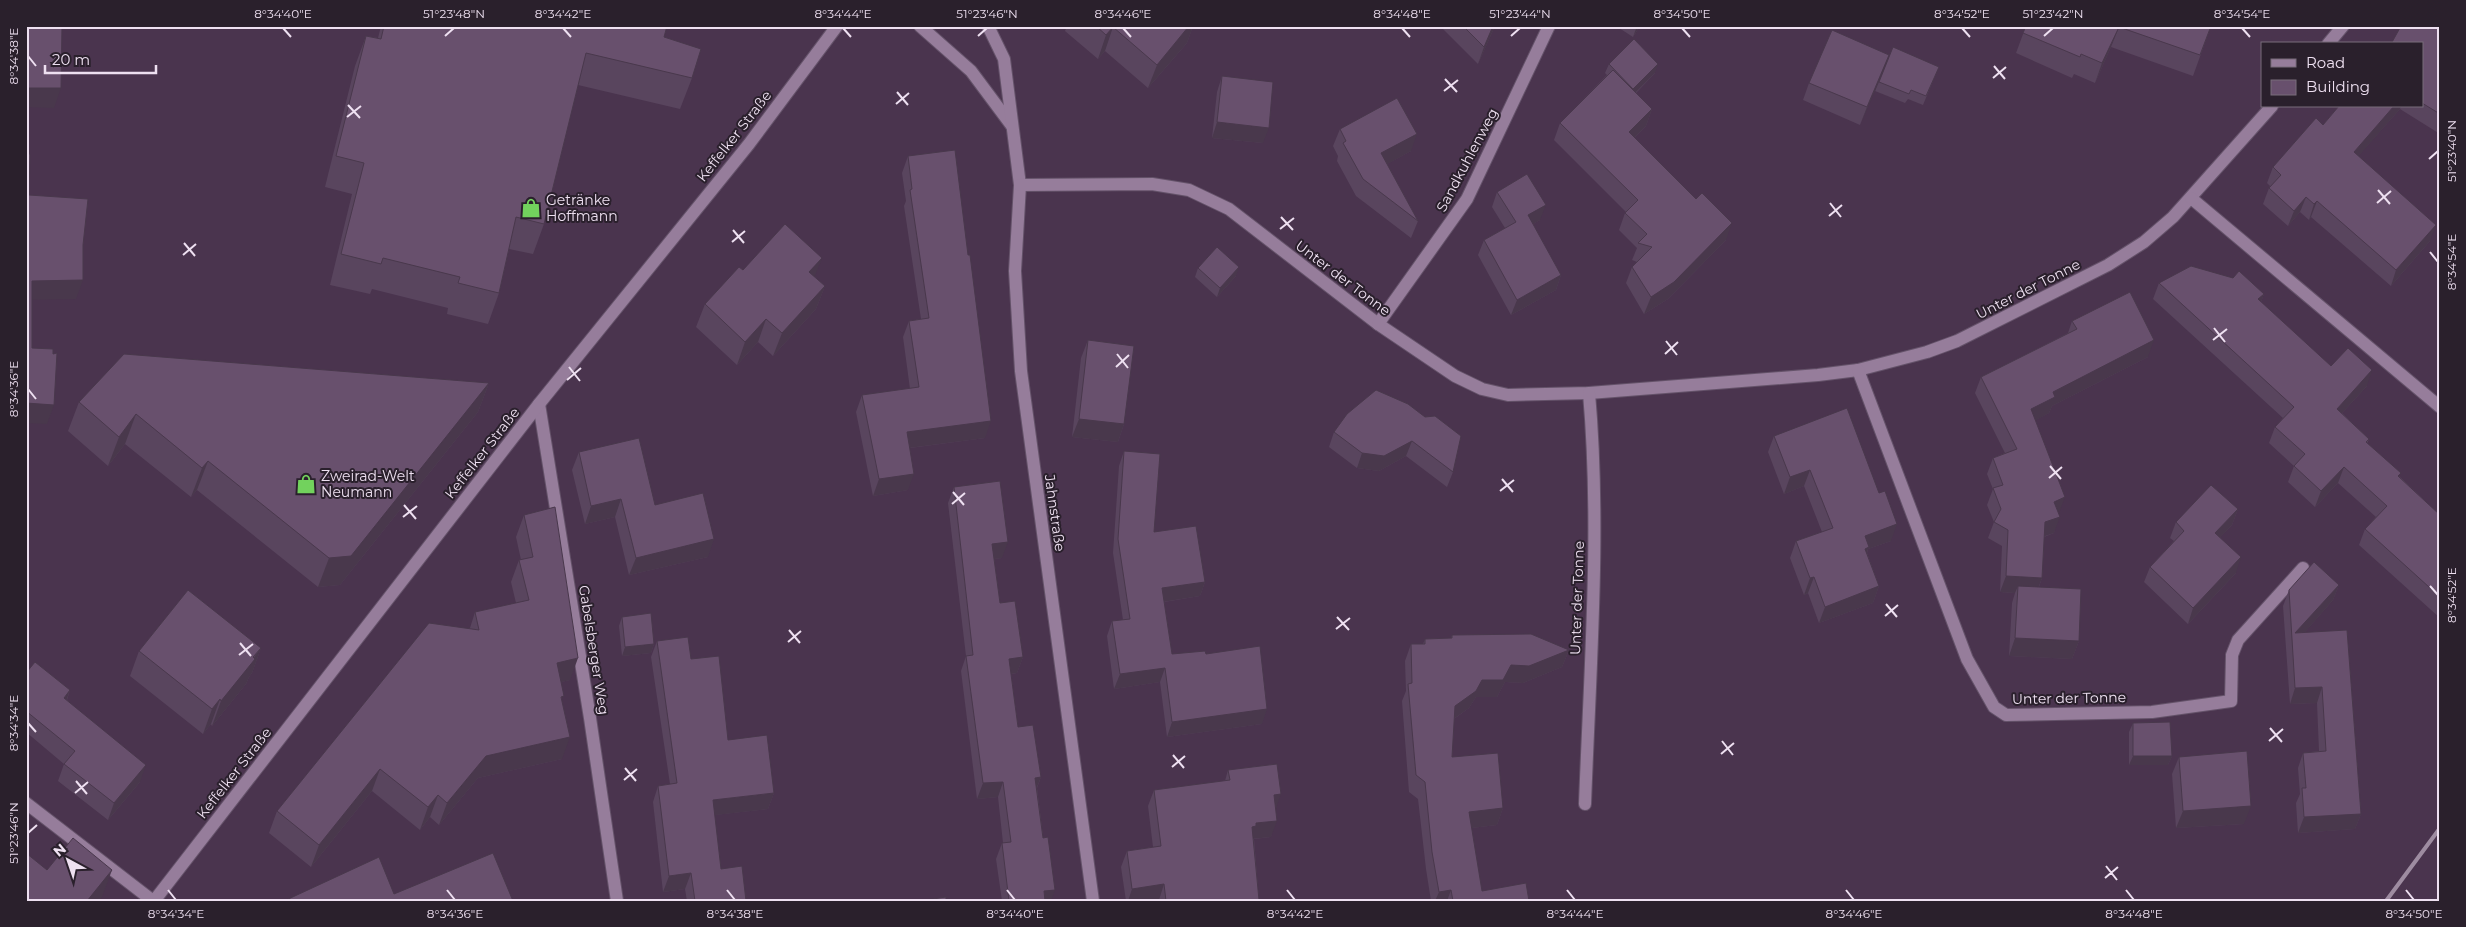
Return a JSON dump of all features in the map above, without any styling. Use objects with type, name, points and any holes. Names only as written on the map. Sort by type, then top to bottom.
[{"type":"street","name":"Keffelker Straße","points":[[153,901],[539,404],[749,144],[837,26]]},
{"type":"street","name":"Jahnstraße","points":[[920,26],[971,71],[1013,128]]},
{"type":"street","name":"Jahnstraße","points":[[988,26],[1004,59],[1020,185],[1015,271],[1021,371],[1093,901]]},
{"type":"street","name":"Sandkuhlenweg","points":[[1378,324],[1467,199],[1549,26]]},
{"type":"street","points":[[2330,42],[2343,26]]},
{"type":"street","name":"Unter der Tonne","points":[[1020,185],[1152,184],[1189,190],[1228,209],[1378,324],[1455,376],[1482,389],[1508,395],[1589,393],[1818,375],[1858,370],[1927,352],[1957,341],[2083,278],[2144,242],[2174,217],[2270,108]]},
{"type":"street","points":[[2191,198],[2440,407]]},
{"type":"street","name":"Unter der Tonne","points":[[1858,370],[1968,659],[1994,707],[2006,715],[2152,712],[2231,701],[2232,656],[2238,640],[2303,568]]},
{"type":"street","name":"Unter der Tonne","points":[[1585,804],[1594,563],[1593,441],[1589,393]]},
{"type":"street","name":"Gabelsberger Weg","points":[[539,404],[590,718],[617,901]]},
{"type":"street","points":[[26,803],[153,901]]},
{"type":"building","points":[[26,26],[62,26],[61,88],[26,88]]},
{"type":"building","points":[[384,26],[667,26],[664,37],[701,49],[692,78],[586,53],[544,224],[516,217],[499,293],[458,283],[460,277],[383,258],[381,264],[341,254],[364,163],[336,156],[366,36],[381,39]]},
{"type":"building","points":[[1096,26],[1189,26],[1157,65],[1113,27],[1106,35]]},
{"type":"building","points":[[1463,26],[1493,26],[1484,47]]},
{"type":"building","points":[[2026,26],[2211,26],[2200,55],[2119,27],[2102,63],[2081,54],[2080,57],[2023,33]]},
{"type":"building","points":[[2401,26],[2440,26],[2440,114],[2424,104],[2424,42],[2392,42]]},
{"type":"building","points":[[1832,30],[1889,55],[1867,107],[1809,83]]},
{"type":"building","points":[[1634,39],[1658,64],[1633,89],[1609,64]]},
{"type":"building","points":[[1893,47],[1939,67],[1926,96],[1911,90],[1909,94],[1879,82]]},
{"type":"building","points":[[1613,70],[1652,109],[1629,132],[1696,199],[1702,193],[1732,223],[1674,282],[1651,297],[1632,267],[1652,247],[1638,243],[1647,234],[1625,213],[1638,200],[1560,123]]},
{"type":"building","points":[[1222,76],[1273,82],[1269,128],[1217,122]]},
{"type":"building","points":[[1397,98],[1417,134],[1381,153],[1418,221],[1363,179],[1343,143],[1346,141],[1340,129]]},
{"type":"building","points":[[2337,108],[2392,108],[2354,152],[2436,225],[2396,270],[2317,201],[2314,204],[2306,197],[2294,211],[2269,188],[2281,175],[2273,167],[2316,118],[2323,125]]},
{"type":"building","points":[[955,150],[991,421],[907,432],[914,474],[879,479],[862,395],[919,387],[909,321],[929,318],[910,190],[912,189],[908,156]]},
{"type":"building","points":[[26,154],[30,154],[29,195],[88,199],[83,245],[83,280],[32,281],[32,348],[53,349],[53,354],[57,353],[54,405],[26,403]]},
{"type":"building","points":[[1527,174],[1546,205],[1528,215],[1561,275],[1517,300],[1484,240],[1516,222],[1497,192]]},
{"type":"building","points":[[785,224],[822,258],[809,272],[825,286],[782,333],[766,319],[745,342],[705,304],[739,267],[743,270]]},
{"type":"building","points":[[1217,247],[1239,267],[1220,288],[1198,268]]},
{"type":"building","points":[[2191,266],[2233,278],[2239,271],[2264,294],[2258,299],[2331,366],[2348,348],[2372,370],[2337,409],[2369,439],[2366,442],[2401,473],[2398,476],[2440,515],[2440,597],[2365,529],[2387,506],[2344,467],[2321,491],[2294,466],[2305,454],[2275,427],[2294,407],[2159,283]]},
{"type":"building","points":[[2130,292],[2154,340],[2053,392],[2055,397],[2031,409],[2065,497],[2054,502],[2060,517],[2045,522],[2042,578],[2006,576],[2008,530],[1994,522],[2001,509],[1993,488],[2003,485],[1993,458],[2017,449],[1981,377],[2077,329],[2072,321]]},
{"type":"building","points":[[1088,340],[1134,346],[1124,424],[1079,419]]},
{"type":"building","points":[[124,354],[489,383],[351,556],[329,558],[208,461],[202,468],[136,414],[119,437],[79,402]]},
{"type":"building","points":[[1376,390],[1408,404],[1425,417],[1435,416],[1461,436],[1453,472],[1412,441],[1384,456],[1362,453],[1334,432],[1347,414]]},
{"type":"building","points":[[1847,408],[1879,493],[1885,491],[1897,524],[1865,536],[1869,547],[1865,549],[1879,586],[1825,607],[1814,577],[1810,578],[1796,541],[1833,528],[1810,470],[1790,477],[1774,436]]},
{"type":"building","points":[[639,438],[655,505],[703,493],[714,539],[636,558],[621,499],[591,506],[579,452]]},
{"type":"building","points":[[1124,451],[1160,454],[1154,532],[1196,526],[1205,582],[1162,588],[1172,654],[1205,651],[1206,654],[1260,646],[1267,709],[1172,722],[1165,668],[1120,674],[1112,621],[1130,619],[1118,539]]},
{"type":"building","points":[[1000,481],[1008,542],[992,544],[1000,603],[1015,601],[1023,657],[1009,659],[1018,727],[1033,725],[1041,777],[1035,778],[1043,838],[1048,837],[1055,890],[1044,891],[1045,901],[1009,901],[1002,843],[1011,842],[1003,782],[983,783],[966,656],[973,655],[954,487]]},
{"type":"building","points":[[2211,485],[2238,509],[2215,533],[2241,557],[2193,608],[2150,567],[2184,531],[2176,522]]},
{"type":"building","points":[[555,507],[578,658],[557,663],[564,696],[561,697],[570,737],[486,756],[447,803],[438,795],[428,807],[380,769],[319,845],[277,811],[429,623],[479,630],[475,612],[529,600],[519,560],[533,557],[524,515]]},
{"type":"building","points":[[2314,562],[2339,585],[2295,633],[2347,630],[2361,814],[2304,817],[2302,788],[2306,788],[2303,753],[2326,751],[2322,687],[2295,688],[2289,590]]},
{"type":"building","points":[[2018,586],[2081,589],[2079,641],[2015,638]]},
{"type":"building","points":[[188,590],[261,648],[253,657],[255,659],[221,701],[220,699],[212,709],[139,651]]},
{"type":"building","points":[[651,613],[654,644],[625,647],[622,617]]},
{"type":"building","points":[[1531,634],[1569,650],[1529,666],[1511,665],[1503,680],[1482,680],[1476,691],[1455,706],[1452,757],[1498,753],[1503,808],[1469,812],[1482,891],[1526,883],[1529,901],[1453,901],[1451,890],[1439,892],[1432,852],[1425,782],[1416,775],[1408,684],[1412,683],[1411,644],[1425,644],[1425,639],[1452,638],[1452,635]]},
{"type":"building","points":[[688,637],[691,659],[719,656],[728,740],[767,735],[774,793],[713,800],[721,869],[742,866],[746,901],[695,901],[691,873],[669,876],[658,786],[677,783],[657,641]]},
{"type":"building","points":[[35,662],[70,690],[64,698],[146,765],[114,803],[64,764],[75,751],[26,711],[26,673]]},
{"type":"building","points":[[2170,722],[2172,756],[2133,756],[2133,723]]},
{"type":"building","points":[[2247,751],[2251,806],[2183,811],[2179,757]]},
{"type":"building","points":[[1277,764],[1281,794],[1274,795],[1277,821],[1256,823],[1256,826],[1252,827],[1259,900],[1166,901],[1164,884],[1132,889],[1127,851],[1161,846],[1154,790],[1230,780],[1228,770]]},
{"type":"building","points":[[73,838],[112,870],[87,901],[26,901],[26,853],[47,870]]},
{"type":"building","points":[[493,853],[513,901],[284,901],[379,857],[394,894]]},
{"type":"building","points":[[946,897],[946,901],[920,901]]},
{"type":"railway","points":[[2386,901],[2440,828]]},
{"type":"place","name":"Getränke Hoffmann","points":[[531,208]]},
{"type":"place","name":"Zweirad-Welt Neumann","points":[[306,484]]}]
